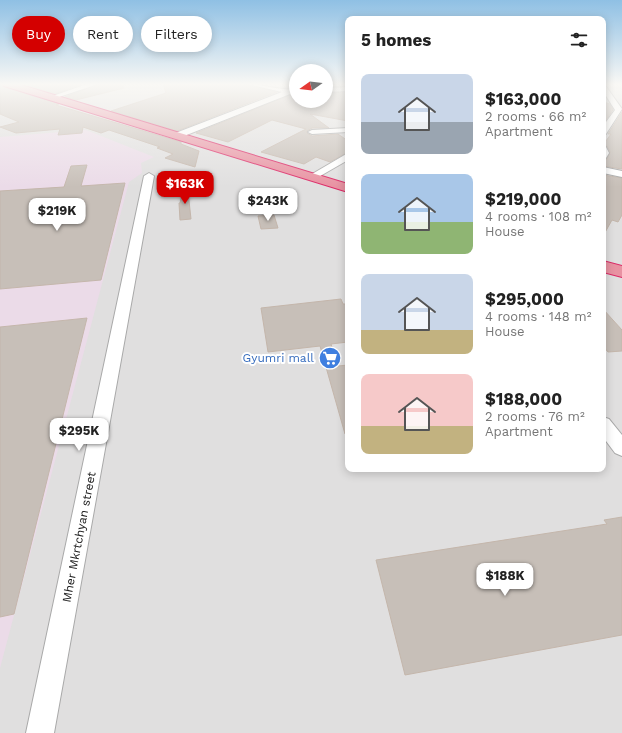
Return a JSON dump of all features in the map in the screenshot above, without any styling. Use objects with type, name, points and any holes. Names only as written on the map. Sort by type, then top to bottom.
[{"type":"highway","points":[[117,118],[345,187]]},
{"type":"highway","points":[[606,267],[622,272]]},
{"type":"street","points":[[176,136],[223,118]]},
{"type":"street","points":[[606,127],[612,118]]},
{"type":"street","points":[[312,132],[345,130]]},
{"type":"street","points":[[312,177],[345,158]]},
{"type":"street","points":[[606,171],[622,174]]},
{"type":"street","name":"Mher Mkrtchyan street","points":[[40,733],[149,176]]},
{"type":"street","points":[[606,428],[622,448]]},
{"type":"shaded area","points":[[0,118],[345,118],[345,472],[606,472],[606,118],[622,118],[622,733],[0,733]]},
{"type":"shaded area","points":[[86,130],[154,157],[141,163],[142,173],[129,182],[0,668],[0,137]]},
{"type":"building","points":[[10,118],[101,118],[181,142],[181,144],[199,151],[195,167],[165,158],[173,154],[157,148],[160,147],[109,130],[101,133],[83,127],[82,133],[58,135],[60,129],[16,133],[0,127],[19,122]]},
{"type":"building","points":[[135,118],[210,118],[177,131]]},
{"type":"building","points":[[233,118],[316,118],[329,128],[312,128],[307,131],[307,133],[312,136],[338,134],[345,139],[345,154],[330,162],[316,157],[304,164],[261,152],[306,129],[272,120],[228,142],[196,133]]},
{"type":"building","points":[[333,118],[345,118],[345,120]]},
{"type":"building","points":[[618,118],[622,118],[622,169],[606,166],[606,159],[610,152],[606,146],[606,141],[611,134],[608,134]]},
{"type":"building","points":[[87,165],[81,186],[125,183],[101,280],[0,289],[0,191],[64,187],[71,166]]},
{"type":"building","points":[[606,175],[622,178],[622,215],[618,222],[612,220],[606,231]]},
{"type":"building","points":[[185,182],[187,182],[191,219],[180,220],[179,203]]},
{"type":"building","points":[[274,215],[278,228],[261,229],[258,216]]},
{"type":"building","name":"Gyumri mall","points":[[341,299],[343,304],[345,304],[345,342],[331,344],[338,366],[345,365],[345,434],[320,346],[268,352],[261,308]]},
{"type":"building","points":[[606,312],[622,330],[622,351],[608,352],[606,350]]},
{"type":"building","points":[[87,318],[14,614],[0,617],[0,327]]},
{"type":"building","points":[[622,517],[622,635],[405,675],[376,560],[607,524],[604,520]]},
{"type":"place","name":"Gyumri mall","points":[[330,358]]}]
